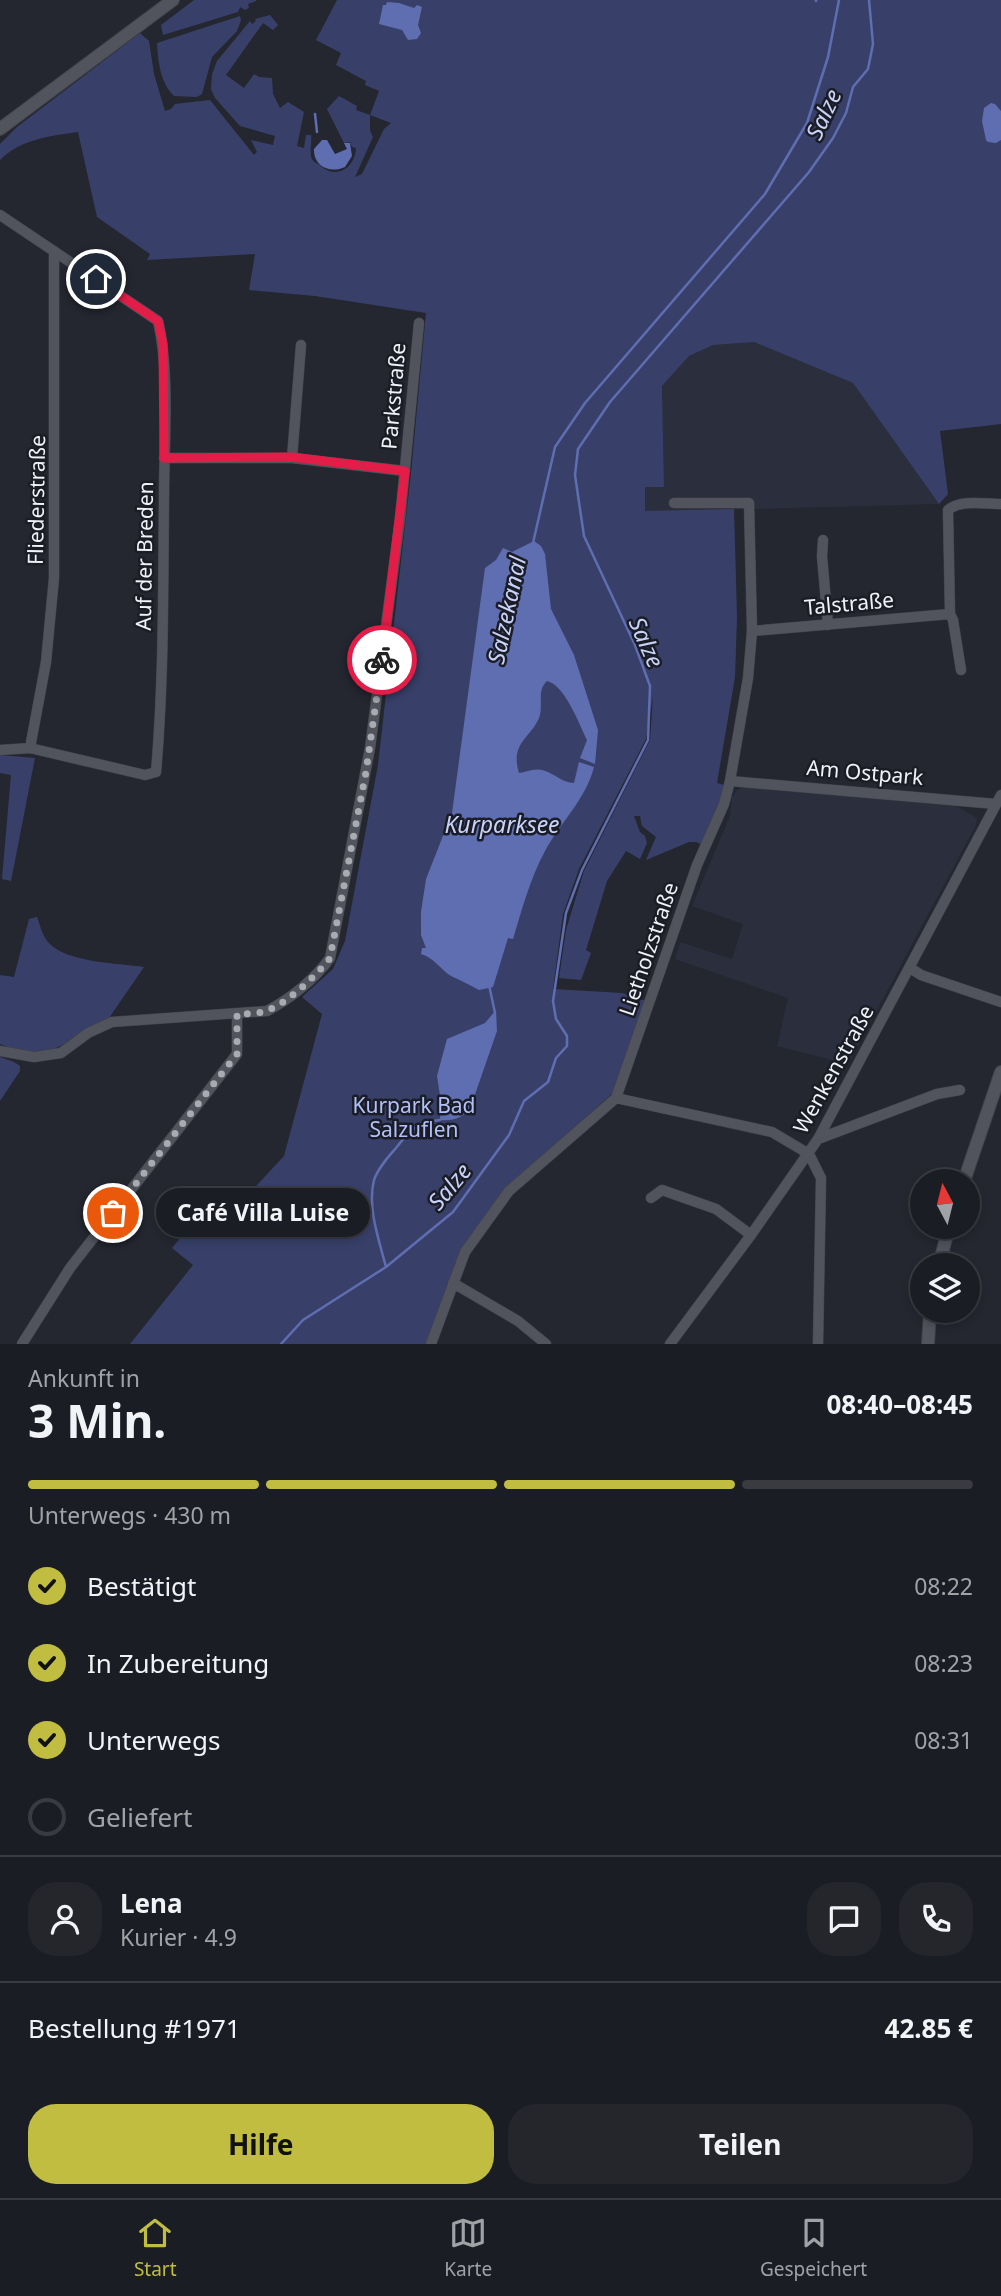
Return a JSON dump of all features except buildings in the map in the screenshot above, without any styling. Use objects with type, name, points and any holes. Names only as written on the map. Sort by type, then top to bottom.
[{"type":"main road","points":[[0,129],[168,1]]},
{"type":"main road","points":[[968,1169],[1001,1072]]},
{"type":"main road","points":[[928,1344],[929,1323]]},
{"type":"street","name":"Auf der Breden","points":[[0,215],[158,321],[163,344],[162,708],[156,772],[145,775],[30,748]]},
{"type":"street","name":"Fliederstraße","points":[[30,748],[46,662],[54,578],[54,251]]},
{"type":"street","name":"Parkstraße","points":[[0,1051],[34,1057],[61,1053],[89,1033],[112,1022],[267,1011],[317,973],[333,952],[370,748],[405,471],[419,323]]},
{"type":"street","points":[[292,457],[301,345]]},
{"type":"street","points":[[164,458],[292,457],[405,471]]},
{"type":"street","name":"Lietholzstraße","points":[[431,1344],[465,1252],[499,1203],[509,1191],[616,1098],[697,865],[724,804],[748,678],[752,631],[749,503],[674,503]]},
{"type":"street","points":[[961,670],[954,620],[950,614],[948,510],[963,504],[1001,504]]},
{"type":"street","points":[[823,540],[828,625]]},
{"type":"street","name":"Talstraße","points":[[752,631],[950,614]]},
{"type":"street","points":[[0,750],[30,748]]},
{"type":"street","name":"Am Ostpark","points":[[730,781],[999,799]]},
{"type":"street","name":"Wenkenstraße","points":[[670,1344],[809,1154],[999,799]]},
{"type":"street","points":[[910,968],[921,975],[1001,1002]]},
{"type":"street","points":[[22,1344],[70,1269],[237,1054],[237,1014]]},
{"type":"street","points":[[818,1139],[937,1094],[960,1090]]},
{"type":"street","points":[[616,1098],[772,1132],[809,1154],[821,1178],[818,1344]]},
{"type":"street","points":[[651,1198],[662,1190],[716,1209],[751,1235]]},
{"type":"street","points":[[453,1283],[517,1321],[546,1344]]},
{"type":"shaded area","points":[[754,342],[853,383],[939,504],[645,512],[645,486],[664,486],[662,386],[689,356],[713,345]]},
{"type":"shaded area","points":[[743,787],[956,806],[977,818],[976,825],[848,1064],[777,1046],[788,998],[675,959],[680,942],[732,959],[743,924],[692,906],[730,816],[732,797]]},
{"type":"green space","points":[[194,0],[256,1],[248,4],[249,8],[245,10],[240,7],[238,12],[163,35],[161,25]]},
{"type":"green space","name":"Kurpark Bad Salzuflen","points":[[337,0],[1001,0],[1001,424],[940,431],[948,494],[939,504],[853,383],[754,342],[713,345],[689,356],[662,386],[664,487],[645,487],[645,511],[734,509],[737,617],[735,677],[717,783],[724,785],[716,817],[703,845],[689,842],[646,860],[656,837],[642,826],[640,816],[634,816],[647,843],[640,859],[626,851],[607,881],[586,950],[591,953],[581,980],[559,978],[566,930],[584,871],[650,740],[653,696],[646,739],[579,869],[563,914],[553,989],[622,993],[646,1001],[616,1090],[506,1189],[461,1251],[427,1344],[130,1344],[193,1265],[172,1248],[193,1222],[202,1214],[243,1200],[284,1156],[322,1014],[302,997],[333,969],[345,941],[378,765],[426,313],[315,296],[249,290],[255,254],[147,260],[150,254],[97,217],[78,132],[27,143],[0,160],[0,144],[17,127],[140,33],[149,41],[154,74],[165,111],[175,104],[210,100],[254,155],[257,152],[251,140],[273,145],[275,136],[240,126],[215,98],[211,89],[212,74],[217,61],[250,21],[252,24],[255,19],[270,15],[278,25],[273,30],[263,23],[226,75],[244,88],[254,74],[272,78],[273,94],[280,108],[288,102],[304,112],[297,146],[304,148],[306,135],[311,135],[313,161],[327,170],[338,172],[344,170],[352,161],[356,148],[352,147],[350,142],[344,143],[327,109],[339,96],[357,106],[356,110],[370,115],[379,91],[365,85],[366,81],[336,65],[341,53],[316,40]],"holes":[[[370,115],[391,123],[384,129],[362,174],[355,177],[373,137],[370,131]]]},
{"type":"green space","points":[[240,16],[237,31],[212,57],[202,94],[197,97],[174,96],[163,78],[157,43]]},
{"type":"green space","points":[[0,755],[35,758],[11,881],[2,879],[11,775],[0,773]]},
{"type":"green space","points":[[37,917],[48,942],[56,949],[93,961],[144,967],[109,1018],[86,1028],[54,1049],[28,1052],[0,1044],[0,975],[14,977],[29,919]]},
{"type":"green space","points":[[0,1057],[20,1066],[20,1071],[0,1101]]},
{"type":"water","points":[[387,2],[414,8],[417,5],[422,7],[418,25],[421,33],[417,39],[408,40],[402,30],[379,24],[383,5]]},
{"type":"water","points":[[991,103],[1001,111],[1001,140],[996,143],[986,140],[982,121],[984,108]]},
{"type":"water","points":[[322,140],[327,140],[335,154],[347,149],[344,143],[350,143],[352,156],[345,167],[334,170],[319,164],[314,149]]},
{"type":"water","name":"Kurparksee","points":[[534,541],[541,546],[545,554],[551,609],[574,655],[598,730],[595,764],[580,758],[587,740],[565,697],[554,684],[547,681],[542,689],[539,718],[519,748],[519,773],[542,770],[574,783],[579,762],[594,767],[585,790],[540,862],[513,939],[508,938],[493,987],[479,990],[449,975],[430,958],[421,954],[422,948],[426,948],[421,935],[421,912],[426,879],[452,813],[485,568],[496,560],[503,548],[512,552]]},
{"type":"water","points":[[496,1010],[497,1031],[471,1106],[458,1118],[440,1120],[441,1102],[437,1076],[447,1039],[485,1023]]},
{"type":"waterway","name":"Salzekanal","points":[[533,543],[555,447],[585,403],[765,194],[807,123],[828,57],[839,0]]},
{"type":"waterway","name":"Salze","points":[[281,1344],[303,1320],[386,1267],[453,1212],[509,1135],[524,1101],[548,1082],[556,1058],[567,1046],[567,1036],[556,1019],[553,1001],[566,913],[582,870],[648,740],[650,686],[635,645],[584,536],[575,475],[578,449],[610,402],[809,172],[833,138],[846,113],[853,87],[868,69],[873,44],[869,0]]},
{"type":"waterway","points":[[315,114],[317,132]]},
{"type":"waterway","name":"Salzekanal","points":[[489,985],[495,1013]]},
{"type":"waterway","name":"Salzekanal","points":[[386,1267],[373,1212],[374,1180],[378,1171],[410,1132],[419,1125],[440,1120]]},
{"type":"way so far","points":[[113,1213],[237,1054],[237,1014],[267,1011],[278,1005],[317,973],[333,952],[366,772],[382,660]]},
{"type":"place","name":"Café Villa Luise","points":[[113,1213]]},
{"type":"route","points":[[96,279],[158,321],[163,344],[164,458],[292,457],[405,471],[382,660]]}]
